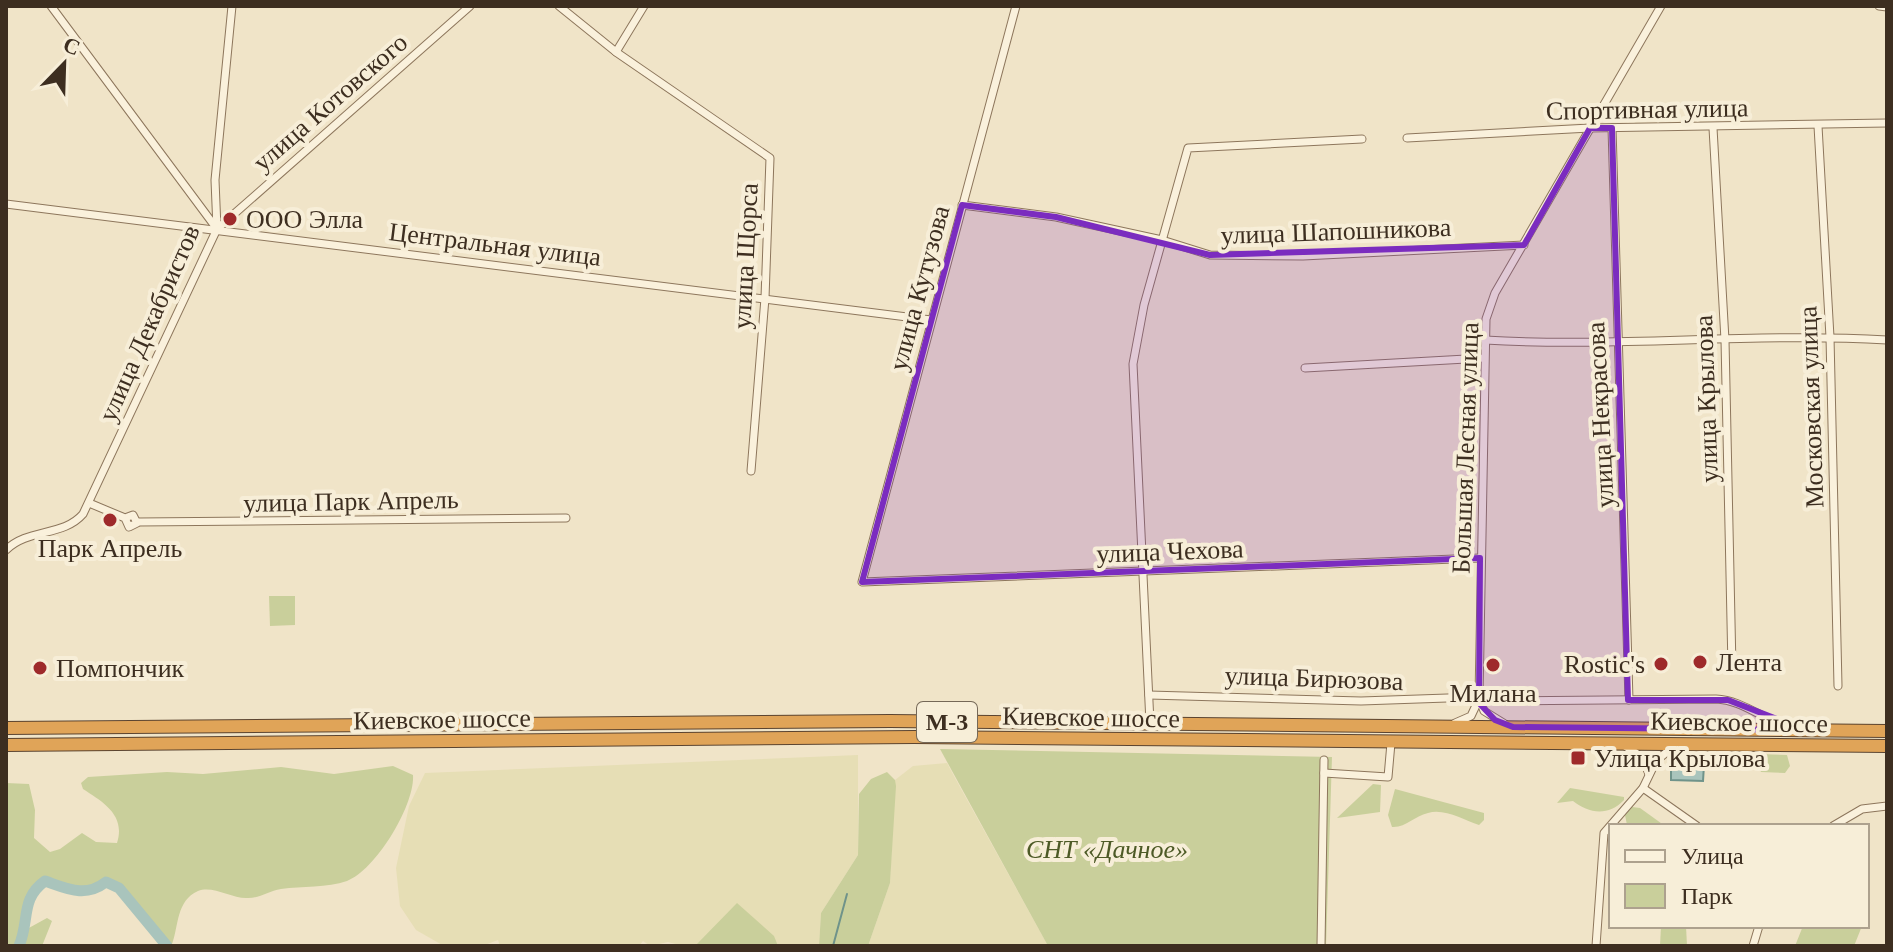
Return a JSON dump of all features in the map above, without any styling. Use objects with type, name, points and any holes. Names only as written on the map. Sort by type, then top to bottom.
[{"type":"highway","name":"Киевское шоссе","points":[[6,728],[874,721],[1887,731]]},
{"type":"highway","name":"Киевское шоссе","points":[[6,745],[914,737],[1887,746]]},
{"type":"street","points":[[51,6],[217,229]]},
{"type":"street","name":"улица Декабристов","points":[[6,550],[22,537],[69,526],[89,503],[217,229],[215,180],[232,6]]},
{"type":"street","name":"улица Котовского","points":[[217,229],[470,6]]},
{"type":"street","name":"улица Щорса","points":[[559,6],[616,52],[770,158],[765,298],[751,471]]},
{"type":"street","points":[[616,52],[644,6]]},
{"type":"street","name":"улица Кутузова","points":[[862,582],[1016,6]]},
{"type":"street","name":"Большая Лесная улица","points":[[1479,697],[1486,319],[1495,293],[1661,6]]},
{"type":"street","points":[[1879,6],[1887,7]]},
{"type":"street","name":"Спортивная улица","points":[[1407,138],[1590,128],[1887,123]]},
{"type":"street","name":"Московская улица","points":[[1818,126],[1830,337],[1838,686]]},
{"type":"street","name":"улица Некрасова","points":[[1612,128],[1616,340],[1625,480],[1629,700]]},
{"type":"street","name":"улица Крылова","points":[[1713,128],[1725,340],[1732,668]]},
{"type":"street","points":[[1150,723],[1133,364],[1144,305],[1188,148],[1362,139]]},
{"type":"street","name":"Центральная улица","points":[[6,204],[931,320]]},
{"type":"street","name":"улица Шапошникова","points":[[962,205],[1056,217],[1162,240],[1210,255],[1303,256],[1524,245]]},
{"type":"street","points":[[1485,340],[1536,343],[1830,337],[1887,340]]},
{"type":"street","points":[[1305,368],[1484,358]]},
{"type":"street","name":"улица Парк Апрель","points":[[89,503],[125,518],[129,527],[138,522],[566,518]]},
{"type":"street","name":"улица Чехова","points":[[862,582],[1480,558]]},
{"type":"street","name":"улица Бирюзова","points":[[1149,695],[1361,701],[1479,697],[1507,701],[1728,700],[1763,718],[1805,730]]},
{"type":"street","points":[[1479,697],[1489,716],[1513,727]]},
{"type":"street","points":[[1436,727],[1467,718],[1475,710],[1479,697]]},
{"type":"street","points":[[1324,773],[1388,777],[1391,743]]},
{"type":"street","points":[[1615,743],[1642,757],[1649,777]]},
{"type":"street","points":[[1611,824],[1643,788],[1659,758],[1680,743]]},
{"type":"street","points":[[1321,946],[1324,760]]},
{"type":"street","points":[[1643,788],[1694,824]]},
{"type":"street","points":[[1836,824],[1862,809],[1887,806]]},
{"type":"street","points":[[1596,946],[1602,842],[1609,826]]},
{"type":"highlighted area","points":[[1590,128],[1612,128],[1628,700],[1728,700],[1805,730],[1513,727],[1495,720],[1479,703],[1480,558],[862,582],[962,205],[1056,217],[1210,255],[1524,245]]},
{"type":"shaded area","points":[[858,755],[858,855],[821,913],[819,946],[683,946],[668,942],[650,946],[643,941],[639,946],[500,946],[498,940],[482,946],[444,946],[416,930],[400,906],[396,868],[409,806],[425,773]]},
{"type":"shaded area","points":[[947,763],[1048,946],[868,946],[890,883],[895,780],[913,766]]},
{"type":"green space","points":[[269,596],[295,596],[295,625],[270,626]]},
{"type":"green space","name":"СНТ «Дачное»","points":[[940,749],[1332,757],[1326,946],[1048,946]]},
{"type":"green space","points":[[1758,754],[1787,755],[1790,766],[1785,773],[1761,772],[1756,760]]},
{"type":"green space","points":[[393,766],[413,775],[408,803],[381,851],[358,875],[347,881],[281,889],[251,898],[209,890],[198,891],[182,907],[172,944],[167,946],[119,888],[106,882],[84,891],[45,881],[30,897],[26,914],[27,929],[47,918],[52,921],[42,946],[6,946],[6,783],[29,784],[35,810],[34,838],[50,852],[60,849],[82,833],[96,842],[117,843],[118,825],[111,810],[83,789],[81,783],[88,777],[167,772],[203,774],[281,767],[334,774]]},
{"type":"green space","points":[[887,772],[895,780],[896,786],[890,883],[868,946],[819,946],[821,913],[858,855],[859,794],[871,779]]},
{"type":"green space","points":[[1373,784],[1381,785],[1380,812],[1337,818]]},
{"type":"green space","points":[[1570,788],[1624,797],[1624,800],[1605,811],[1585,808],[1573,801],[1557,803]]},
{"type":"green space","points":[[1395,789],[1484,813],[1484,820],[1479,825],[1447,813],[1434,812],[1402,826],[1392,827],[1388,815]]},
{"type":"green space","points":[[1632,807],[1640,808],[1662,824],[1627,824],[1625,815]]},
{"type":"green space","points":[[737,903],[774,936],[778,946],[695,946]]},
{"type":"green space","points":[[1661,928],[1686,928],[1687,946],[1660,946]]},
{"type":"green space","points":[[1802,928],[1861,928],[1854,946],[1795,946]]},
{"type":"water","points":[[1671,764],[1704,765],[1703,781],[1671,780]]},
{"type":"waterway","points":[[19,946],[32,895],[45,881],[84,891],[106,882],[119,888],[167,946]]},
{"type":"waterway","points":[[833,946],[847,894]]},
{"type":"place","name":"ООО Элла","points":[[230,219]]},
{"type":"place","name":"Парк Апрель","points":[[110,520]]},
{"type":"place","name":"Лента","points":[[1700,662]]},
{"type":"place","name":"Rostic's","points":[[1661,664]]},
{"type":"place","name":"Милана","points":[[1493,665]]},
{"type":"place","name":"Помпончик","points":[[40,668]]},
{"type":"place","name":"Улица Крылова","points":[[1578,758]]}]
